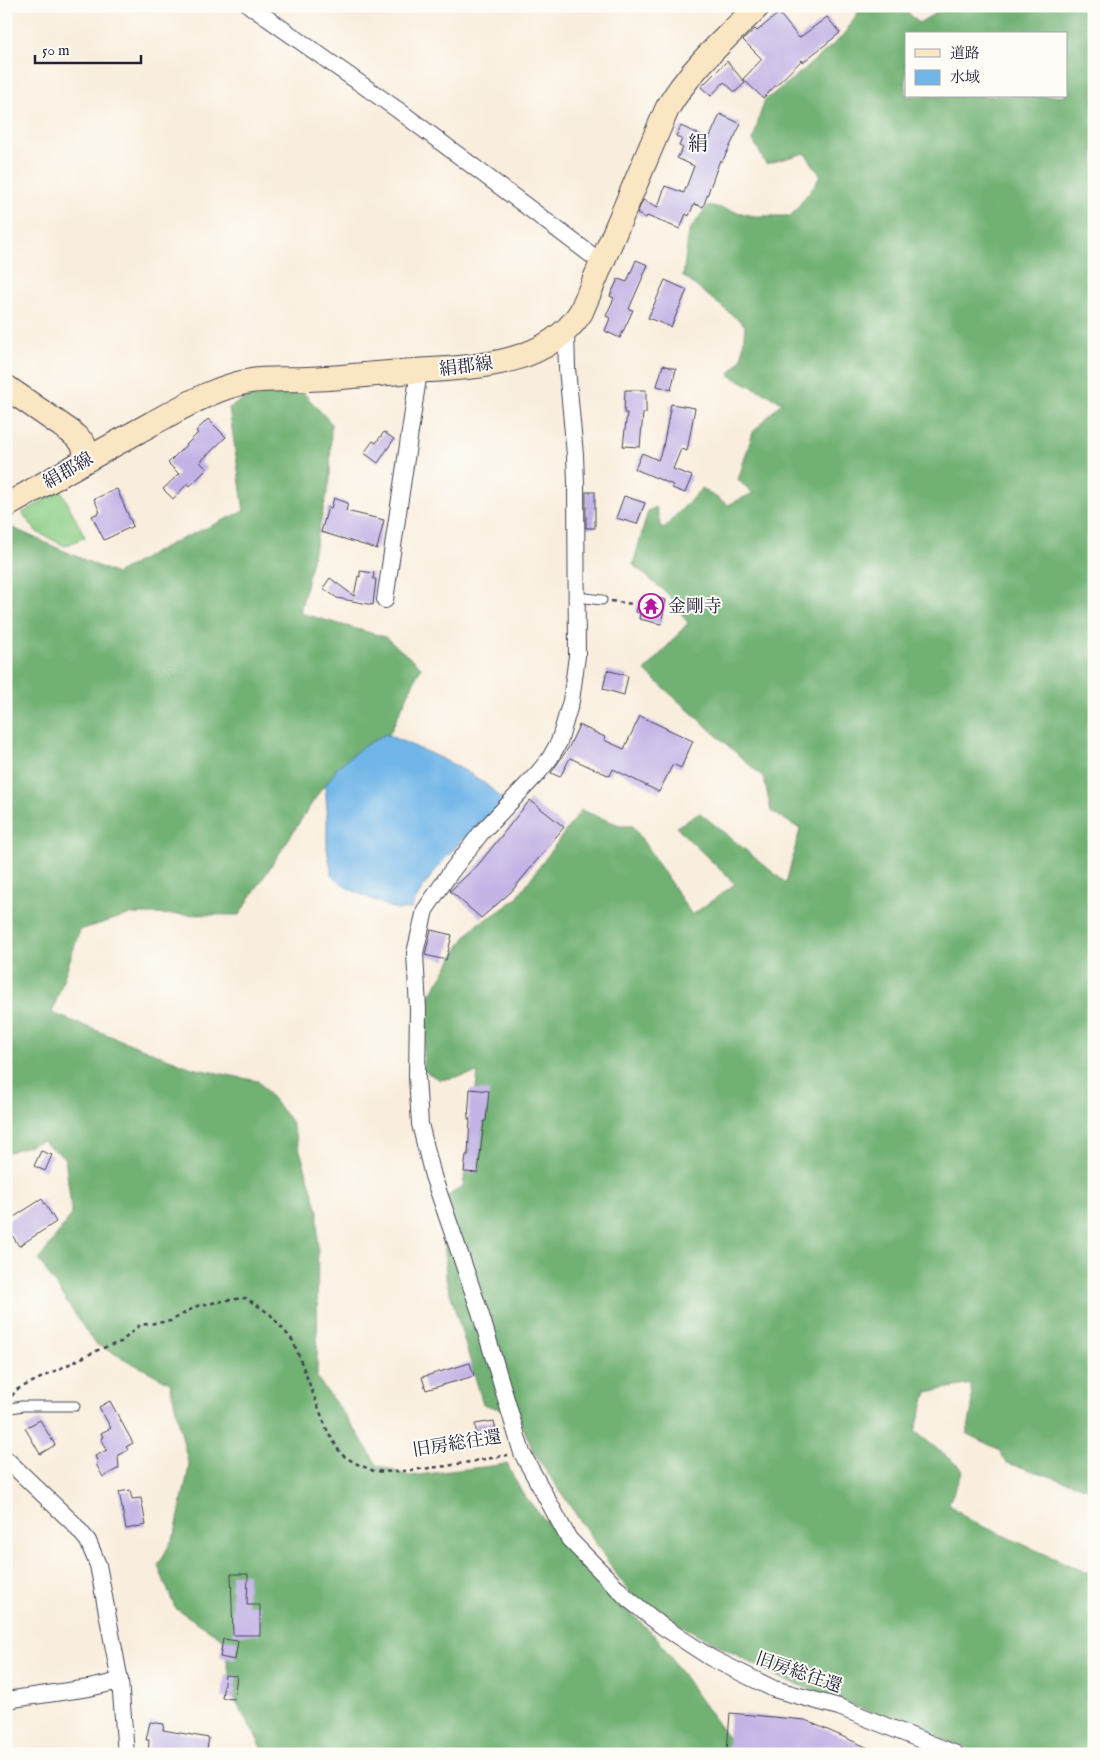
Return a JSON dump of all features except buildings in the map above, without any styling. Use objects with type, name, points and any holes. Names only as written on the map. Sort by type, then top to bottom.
[{"type":"main road","name":"絹郡線","points":[[6,506],[87,459],[207,395],[230,386],[252,381],[311,379],[475,366],[510,360],[539,350],[566,333],[581,312],[667,109],[679,89],[701,62],[758,6]]},
{"type":"main road","points":[[6,387],[71,432],[83,443],[87,459]]},
{"type":"street","points":[[250,6],[398,110],[602,263]]},
{"type":"street","points":[[522,1452],[480,1312],[433,1176],[420,1124],[415,953],[425,910],[481,833],[550,758],[559,742],[571,701],[577,656],[577,597],[575,454],[567,368],[566,333]]},
{"type":"street","points":[[384,600],[419,371]]},
{"type":"street","name":"旧房総往還","points":[[522,1452],[569,1539],[627,1598],[662,1626],[711,1658],[774,1689],[839,1707],[956,1754]]},
{"type":"street","points":[[6,1459],[73,1523],[88,1541],[98,1565],[120,1681],[126,1754]]},
{"type":"street","points":[[6,1700],[89,1688],[120,1681]]},
{"type":"lane","points":[[577,597],[602,600]]},
{"type":"lane","points":[[6,1410],[22,1406],[75,1406]]},
{"type":"path","points":[[602,600],[632,604]]},
{"type":"path","name":"旧房総往還","points":[[11,1397],[16,1390],[100,1349],[121,1342],[140,1325],[171,1321],[197,1306],[246,1298],[270,1314],[293,1340],[326,1430],[341,1454],[355,1463],[374,1471],[394,1472],[447,1466],[522,1452]]},
{"type":"green space","points":[[862,6],[901,6],[919,23],[947,6],[1094,6],[1094,1490],[1007,1463],[998,1449],[967,1434],[972,1408],[971,1384],[927,1392],[915,1431],[963,1470],[949,1503],[969,1520],[1094,1576],[1094,1721],[1090,1754],[982,1754],[780,1678],[639,1603],[628,1591],[534,1453],[518,1415],[483,1404],[446,1279],[442,1200],[463,1186],[478,1073],[440,1080],[423,1070],[426,1002],[464,939],[477,924],[515,900],[581,810],[622,826],[633,826],[692,915],[735,884],[676,827],[700,813],[786,883],[800,829],[771,811],[764,778],[645,671],[688,623],[669,595],[633,565],[648,511],[656,507],[662,530],[702,488],[728,505],[753,493],[738,480],[753,432],[782,402],[729,375],[742,358],[745,325],[683,276],[689,231],[708,205],[754,216],[791,216],[821,176],[805,153],[766,164],[753,140],[764,101],[844,35]]},
{"type":"green space","points":[[299,388],[331,423],[330,480],[300,613],[385,637],[421,667],[388,737],[322,788],[239,915],[131,914],[80,930],[52,1013],[192,1068],[258,1081],[291,1121],[318,1210],[317,1378],[355,1429],[377,1465],[410,1476],[507,1464],[522,1493],[587,1570],[657,1638],[739,1754],[266,1754],[234,1699],[223,1639],[175,1608],[158,1566],[175,1534],[189,1467],[170,1383],[94,1343],[39,1260],[72,1214],[65,1158],[42,1141],[6,1153],[6,525],[116,574],[168,545],[244,511],[229,408],[257,391]]},
{"type":"green space","points":[[61,490],[85,537],[65,546],[37,532],[22,513]]},
{"type":"water","points":[[385,734],[465,771],[480,780],[505,802],[478,825],[440,864],[429,878],[411,909],[397,910],[349,889],[332,876],[327,848],[325,786],[339,766],[361,748]]},
{"type":"place","name":"金剛寺","points":[[651,606]]},
{"type":"district","name":"絹","points":[[698,143]]}]
